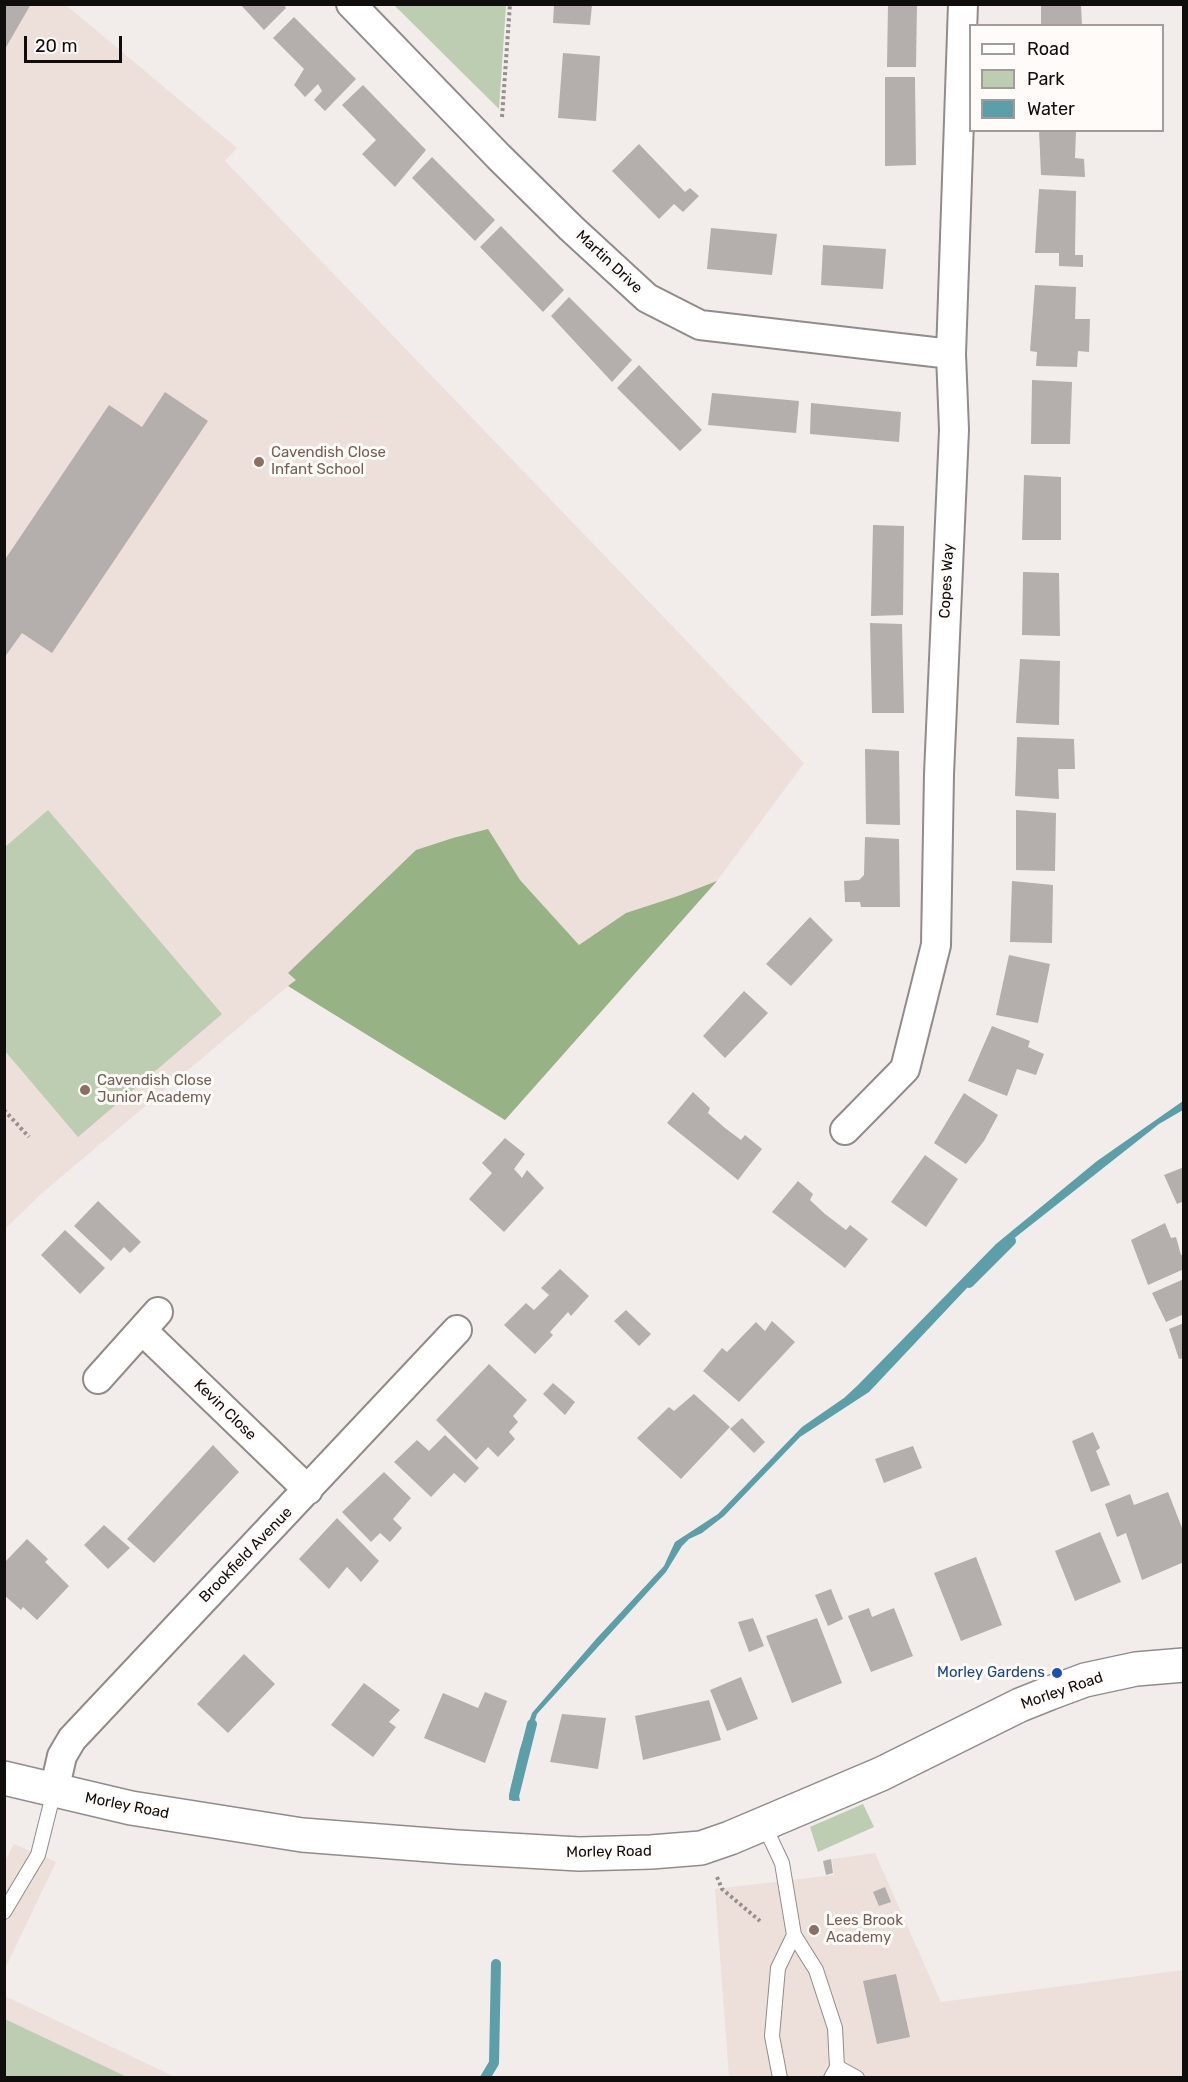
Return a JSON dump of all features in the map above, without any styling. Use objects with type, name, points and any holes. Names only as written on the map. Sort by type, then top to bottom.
[{"type":"street","name":"Martin Drive","points":[[351,4],[499,157],[647,298],[700,325],[951,354]]},
{"type":"street","name":"Copes Way","points":[[845,1130],[905,1069],[936,945],[939,774],[954,430],[951,354],[963,4]]},
{"type":"street","name":"Kevin Close","points":[[98,1379],[150,1321],[309,1490]]},
{"type":"street","name":"Brookfield Avenue","points":[[54,1791],[62,1756],[72,1739],[309,1490],[457,1330]]},
{"type":"street","name":"Morley Road","points":[[4,1778],[131,1808],[302,1835],[457,1848],[557,1852],[651,1852],[701,1848],[764,1825],[881,1774],[1020,1705],[1050,1693],[1085,1680],[1126,1671],[1184,1665]]},
{"type":"lane","points":[[4,1912],[38,1855],[54,1791]]},
{"type":"lane","points":[[764,1825],[782,1863],[794,1935],[816,1970],[835,2028],[834,2072],[857,2078]]},
{"type":"lane","points":[[780,2078],[772,2036],[778,1968],[794,1935]]},
{"type":"path","points":[[499,157],[510,4]]},
{"type":"path","points":[[4,1110],[29,1137]]},
{"type":"path","points":[[717,1876],[722,1889],[760,1921]]},
{"type":"shaded area","name":"Cavendish Close Infant School","points":[[5,5],[66,5],[237,148],[225,161],[804,763],[717,881],[505,1120],[288,986],[41,1194],[5,1229]]},
{"type":"shaded area","points":[[14,1844],[56,1862],[5,1969],[5,1861]]},
{"type":"shaded area","name":"Lees Brook Academy","points":[[875,1853],[941,2002],[1183,1970],[1183,2077],[729,2077],[715,1889],[834,1875],[832,1859]]},
{"type":"shaded area","points":[[5,1996],[175,2077],[5,2077]]},
{"type":"green space","points":[[394,5],[506,5],[499,109]]},
{"type":"green space","points":[[48,810],[222,1014],[78,1137],[5,1051],[5,847]]},
{"type":"green space","points":[[488,829],[520,880],[579,945],[626,913],[717,881],[505,1120],[288,986],[296,980],[288,973],[416,850]]},
{"type":"green space","points":[[863,1804],[874,1827],[818,1852],[810,1827]]},
{"type":"green space","points":[[5,2019],[127,2077],[5,2077]]},
{"type":"water","points":[[1183,1101],[1183,1110],[1159,1124],[1012,1240],[982,1269],[869,1392],[800,1437],[724,1516],[682,1546],[666,1572],[537,1714],[519,1771],[517,1786],[520,1801],[509,1800],[520,1749],[532,1713],[664,1566],[675,1542],[718,1514],[802,1427],[844,1398],[996,1244],[1097,1161]]},
{"type":"building","points":[[5,4],[31,4],[5,49]]},
{"type":"building","points":[[240,4],[283,4],[286,8],[264,30]]},
{"type":"building","points":[[888,4],[917,4],[916,67],[887,67]]},
{"type":"building","points":[[1041,4],[1081,4],[1082,24],[1041,24]]},
{"type":"building","points":[[554,5],[592,5],[590,25],[553,23]]},
{"type":"building","points":[[294,17],[356,79],[325,111],[314,100],[322,91],[318,84],[305,97],[294,85],[304,69],[273,38]]},
{"type":"building","points":[[563,53],[600,56],[596,121],[558,118]]},
{"type":"building","points":[[885,77],[915,77],[916,165],[885,166]]},
{"type":"building","points":[[363,85],[426,150],[395,187],[362,154],[376,140],[342,105]]},
{"type":"building","points":[[1039,132],[1076,132],[1075,158],[1084,159],[1085,177],[1041,175]]},
{"type":"building","points":[[639,144],[685,192],[690,188],[699,196],[683,212],[674,204],[659,219],[612,171]]},
{"type":"building","points":[[432,157],[495,220],[475,241],[412,178]]},
{"type":"building","points":[[1039,189],[1076,191],[1075,255],[1083,255],[1083,267],[1059,266],[1059,253],[1035,253]]},
{"type":"building","points":[[501,226],[564,290],[543,312],[480,247]]},
{"type":"building","points":[[711,228],[777,234],[772,275],[707,269]]},
{"type":"building","points":[[823,245],[886,249],[883,289],[821,285]]},
{"type":"building","points":[[1035,285],[1076,287],[1075,319],[1090,319],[1089,352],[1078,351],[1077,367],[1036,366],[1037,352],[1030,351]]},
{"type":"building","points":[[569,297],[632,360],[612,382],[551,316]]},
{"type":"building","points":[[639,365],[702,430],[680,451],[617,388]]},
{"type":"building","points":[[1032,380],[1072,382],[1070,444],[1031,444]]},
{"type":"building","points":[[165,392],[208,421],[52,653],[22,633],[4,658],[4,561],[109,405],[142,427]]},
{"type":"building","points":[[712,393],[799,401],[796,433],[708,425]]},
{"type":"building","points":[[811,403],[901,412],[899,442],[810,434]]},
{"type":"building","points":[[1024,475],[1061,477],[1061,540],[1022,540]]},
{"type":"building","points":[[873,525],[904,526],[903,615],[871,616]]},
{"type":"building","points":[[1023,572],[1059,573],[1060,636],[1022,635]]},
{"type":"building","points":[[870,623],[902,624],[904,713],[872,713]]},
{"type":"building","points":[[1020,659],[1060,661],[1059,725],[1016,723]]},
{"type":"building","points":[[1017,737],[1074,739],[1075,769],[1058,769],[1059,799],[1015,796]]},
{"type":"building","points":[[865,749],[899,751],[900,825],[866,824]]},
{"type":"building","points":[[1016,810],[1056,813],[1055,871],[1016,870]]},
{"type":"building","points":[[865,837],[899,839],[900,907],[861,907],[860,902],[845,902],[844,881],[859,880],[864,875]]},
{"type":"building","points":[[1012,881],[1053,885],[1052,943],[1010,942]]},
{"type":"building","points":[[810,917],[833,940],[791,986],[766,964]]},
{"type":"building","points":[[1009,955],[1050,964],[1038,1023],[996,1015]]},
{"type":"building","points":[[744,991],[768,1013],[725,1058],[703,1036]]},
{"type":"building","points":[[992,1026],[1030,1041],[1028,1047],[1044,1054],[1036,1075],[1017,1069],[1007,1096],[968,1081]]},
{"type":"building","points":[[693,1092],[710,1108],[708,1113],[725,1128],[741,1140],[745,1135],[762,1149],[738,1180],[667,1123]]},
{"type":"building","points":[[964,1093],[998,1115],[984,1141],[966,1164],[934,1143]]},
{"type":"building","points":[[505,1138],[525,1154],[514,1169],[522,1178],[527,1170],[544,1188],[504,1232],[469,1199],[492,1173],[482,1163]]},
{"type":"building","points":[[925,1155],[958,1179],[926,1227],[891,1202]]},
{"type":"building","points":[[1184,1167],[1184,1201],[1177,1204],[1164,1175]]},
{"type":"building","points":[[798,1181],[813,1194],[810,1200],[825,1214],[846,1230],[850,1225],[868,1239],[845,1268],[772,1212]]},
{"type":"building","points":[[98,1201],[141,1242],[130,1253],[124,1247],[111,1261],[74,1226]]},
{"type":"building","points":[[1165,1223],[1171,1238],[1176,1237],[1181,1255],[1184,1254],[1184,1269],[1148,1285],[1131,1240]]},
{"type":"building","points":[[65,1230],[105,1268],[80,1294],[41,1255]]},
{"type":"building","points":[[560,1269],[589,1296],[571,1316],[568,1312],[550,1332],[553,1335],[535,1354],[504,1325],[526,1303],[534,1310],[549,1295],[541,1288]]},
{"type":"building","points":[[1184,1279],[1184,1314],[1166,1322],[1152,1293]]},
{"type":"building","points":[[626,1310],[651,1334],[639,1346],[614,1321]]},
{"type":"building","points":[[772,1321],[795,1342],[739,1402],[703,1371],[722,1348],[727,1352],[756,1322],[765,1331]]},
{"type":"building","points":[[1184,1323],[1184,1358],[1179,1359],[1169,1329]]},
{"type":"building","points":[[489,1364],[527,1400],[513,1416],[518,1422],[509,1432],[515,1439],[498,1457],[488,1447],[476,1460],[436,1420]]},
{"type":"building","points":[[553,1383],[575,1402],[565,1415],[543,1394]]},
{"type":"building","points":[[694,1394],[730,1427],[681,1479],[637,1438],[669,1407],[674,1411]]},
{"type":"building","points":[[742,1418],[765,1442],[754,1453],[730,1429]]},
{"type":"building","points":[[1093,1432],[1100,1448],[1096,1451],[1110,1485],[1091,1492],[1072,1441]]},
{"type":"building","points":[[445,1435],[479,1468],[465,1483],[454,1473],[431,1497],[394,1462],[417,1440],[429,1451]]},
{"type":"building","points":[[213,1445],[239,1472],[154,1563],[127,1539]]},
{"type":"building","points":[[913,1446],[922,1468],[884,1483],[875,1459]]},
{"type":"building","points":[[384,1472],[411,1498],[393,1519],[402,1528],[390,1542],[380,1533],[371,1542],[342,1512]]},
{"type":"building","points":[[1168,1492],[1184,1533],[1184,1562],[1142,1580],[1126,1533],[1117,1537],[1105,1504],[1130,1494],[1134,1505]]},
{"type":"building","points":[[337,1518],[379,1561],[361,1582],[347,1567],[329,1589],[299,1559]]},
{"type":"building","points":[[104,1525],[130,1548],[108,1569],[84,1545]]},
{"type":"building","points":[[1100,1532],[1121,1582],[1075,1601],[1055,1551]]},
{"type":"building","points":[[27,1539],[48,1559],[45,1562],[69,1586],[37,1620],[23,1607],[21,1610],[4,1595],[4,1563]]},
{"type":"building","points":[[976,1557],[1002,1625],[961,1641],[934,1573]]},
{"type":"building","points":[[831,1589],[843,1619],[828,1626],[815,1595]]},
{"type":"building","points":[[869,1608],[872,1617],[894,1608],[913,1656],[871,1672],[848,1616]]},
{"type":"building","points":[[753,1618],[764,1646],[749,1652],[738,1622]]},
{"type":"building","points":[[817,1618],[842,1683],[792,1703],[766,1636]]},
{"type":"building","points":[[244,1654],[275,1684],[228,1733],[197,1704]]},
{"type":"building","points":[[741,1677],[758,1719],[727,1731],[710,1690]]},
{"type":"building","points":[[364,1683],[400,1710],[389,1722],[396,1727],[373,1757],[331,1725]]},
{"type":"building","points":[[485,1692],[507,1701],[485,1763],[424,1738],[443,1693],[478,1708]]},
{"type":"building","points":[[709,1700],[721,1740],[643,1760],[635,1716]]},
{"type":"building","points":[[562,1714],[606,1718],[598,1769],[550,1762]]},
{"type":"building","points":[[831,1859],[833,1873],[826,1875],[823,1861]]},
{"type":"building","points":[[885,1887],[891,1902],[879,1906],[873,1892]]},
{"type":"building","points":[[896,1974],[910,2037],[877,2044],[863,1981]]},
{"type":"waterway","points":[[969,1283],[1011,1241]]},
{"type":"waterway","points":[[514,1796],[532,1724]]},
{"type":"waterway","points":[[485,2078],[494,2063],[496,1964]]},
{"type":"place","name":"Cavendish Close Infant School","points":[[259,462]]},
{"type":"place","name":"Cavendish Close Junior Academy","points":[[85,1090]]},
{"type":"place","name":"Morley Gardens","points":[[1057,1673]]},
{"type":"place","name":"Lees Brook Academy","points":[[814,1930]]}]
